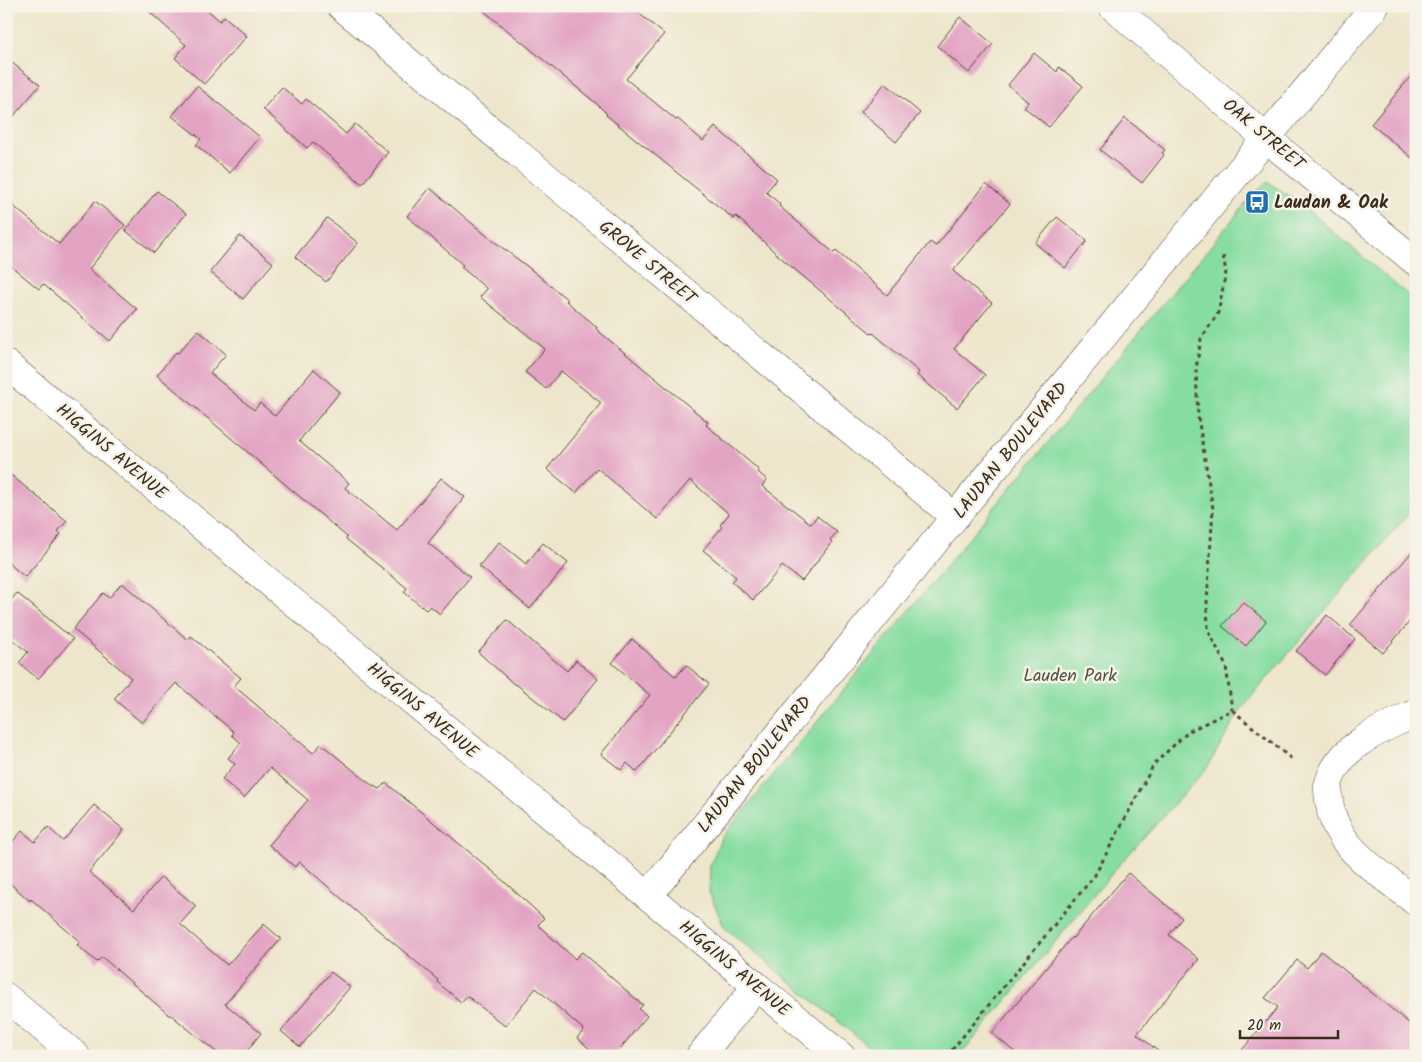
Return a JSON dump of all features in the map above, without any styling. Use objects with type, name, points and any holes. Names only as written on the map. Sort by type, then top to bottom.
[{"type":"street","name":"GROVE STREET","points":[[342,6],[955,517]]},
{"type":"street","name":"OAK STREET","points":[[1112,6],[1266,138],[1416,262]]},
{"type":"street","name":"LAUDAN BOULEVARD","points":[[648,896],[955,517],[1374,6]]},
{"type":"street","name":"HIGGINS AVENUE","points":[[6,364],[841,1056]]},
{"type":"street","points":[[1416,713],[1375,731],[1345,754],[1336,767],[1328,787],[1330,807],[1336,826],[1345,841],[1360,856],[1416,902]]},
{"type":"street","points":[[700,1056],[757,986]]},
{"type":"street","points":[[6,997],[76,1056]]},
{"type":"path","points":[[1222,256],[1226,272],[1218,313],[1201,339],[1196,369],[1198,417],[1213,509],[1207,603],[1208,630],[1226,666],[1232,710],[1294,760]]},
{"type":"path","points":[[947,1056],[1095,875],[1154,764],[1189,731],[1232,710]]},
{"type":"green space","name":"Lauden Park","points":[[1267,182],[1295,199],[1416,302],[1416,505],[1241,709],[1207,768],[1119,865],[960,1056],[880,1056],[724,927],[709,892],[710,866],[721,838],[1252,196]]},
{"type":"building","points":[[143,6],[203,6],[220,21],[224,16],[247,36],[204,84],[175,58],[186,45]]},
{"type":"building","points":[[478,6],[630,6],[664,34],[626,79],[703,141],[715,127],[777,179],[766,192],[780,204],[779,206],[834,253],[836,251],[887,295],[930,242],[936,246],[986,184],[1010,204],[953,271],[992,303],[954,349],[985,375],[957,408],[917,375],[919,372],[780,257],[736,216],[734,219],[606,115],[597,104]]},
{"type":"building","points":[[960,17],[993,44],[969,73],[937,46]]},
{"type":"building","points":[[1034,53],[1057,72],[1059,67],[1083,86],[1049,127],[1024,107],[1028,102],[1008,85]]},
{"type":"building","points":[[6,58],[40,85],[6,125]]},
{"type":"building","points":[[1416,70],[1416,161],[1371,124]]},
{"type":"building","points":[[885,83],[920,113],[896,142],[861,112]]},
{"type":"building","points":[[197,86],[260,137],[230,173],[196,145],[201,139],[172,116]]},
{"type":"building","points":[[282,87],[302,104],[306,99],[346,134],[355,124],[388,152],[362,184],[313,142],[307,148],[263,109]]},
{"type":"building","points":[[1125,118],[1165,150],[1162,153],[1164,155],[1142,183],[1100,150]]},
{"type":"building","points":[[430,188],[568,300],[566,301],[597,327],[596,329],[708,422],[706,425],[759,470],[758,472],[767,480],[762,486],[811,524],[817,516],[837,532],[830,540],[832,542],[802,581],[782,566],[753,600],[732,582],[736,577],[703,550],[722,527],[720,525],[729,514],[690,480],[657,519],[597,468],[576,493],[547,469],[601,403],[561,371],[546,389],[525,372],[545,349],[480,297],[487,289],[461,267],[463,265],[407,216]]},
{"type":"building","points":[[157,191],[186,214],[154,253],[125,230]]},
{"type":"building","points":[[6,200],[59,244],[95,201],[125,225],[89,269],[137,309],[110,341],[43,284],[39,289],[6,262]]},
{"type":"building","points":[[1057,217],[1087,241],[1065,268],[1035,243]]},
{"type":"building","points":[[327,218],[358,243],[326,282],[295,257]]},
{"type":"building","points":[[240,236],[273,263],[243,299],[210,272]]},
{"type":"building","points":[[198,330],[226,354],[210,373],[254,410],[260,403],[275,416],[314,369],[340,392],[299,441],[349,483],[345,488],[397,530],[441,478],[465,497],[428,543],[470,577],[440,614],[430,606],[426,610],[404,592],[407,588],[346,539],[347,537],[157,375]]},
{"type":"building","points":[[6,471],[67,521],[58,531],[61,534],[25,577],[6,561]]},
{"type":"building","points":[[499,542],[526,564],[543,543],[568,563],[530,609],[479,566]]},
{"type":"building","points":[[1416,547],[1416,614],[1383,653],[1350,625]]},
{"type":"building","points":[[122,583],[188,640],[191,636],[241,678],[234,686],[313,753],[321,744],[374,787],[380,789],[386,783],[497,875],[544,918],[538,925],[575,959],[582,952],[643,1005],[639,1009],[647,1016],[614,1056],[598,1056],[577,1038],[584,1030],[536,988],[505,1026],[467,996],[461,1002],[437,982],[438,980],[300,862],[295,867],[269,845],[308,800],[270,768],[244,798],[222,779],[235,764],[228,758],[241,743],[232,735],[234,732],[176,683],[142,723],[114,699],[131,678],[73,629],[103,593],[109,598]]},
{"type":"building","points":[[17,593],[73,639],[38,679],[19,663],[28,652],[6,635],[6,606]]},
{"type":"building","points":[[1243,602],[1266,621],[1246,646],[1222,626]]},
{"type":"building","points":[[1327,615],[1355,639],[1325,675],[1296,651]]},
{"type":"building","points":[[507,620],[567,671],[576,660],[598,679],[563,722],[515,685],[478,652]]},
{"type":"building","points":[[632,639],[676,677],[686,665],[709,684],[637,772],[627,763],[621,770],[601,754],[650,695],[612,663]]},
{"type":"building","points":[[94,805],[124,830],[89,872],[134,909],[161,877],[196,906],[180,924],[227,965],[264,924],[281,939],[225,1004],[261,1033],[243,1056],[221,1056],[170,1016],[102,957],[97,962],[77,945],[80,942],[6,880],[6,849],[22,831],[35,842],[48,827],[63,841]]},
{"type":"building","points":[[1128,873],[1182,918],[1169,935],[1199,959],[1137,1034],[1164,1056],[1019,1056],[992,1033]]},
{"type":"building","points":[[1321,951],[1416,1029],[1416,1056],[1237,1056],[1278,1007],[1265,998],[1297,960],[1307,968]]},
{"type":"building","points":[[331,972],[350,987],[300,1047],[281,1031]]},
{"type":"place","name":"Laudan & Oak","points":[[1257,202]]}]
